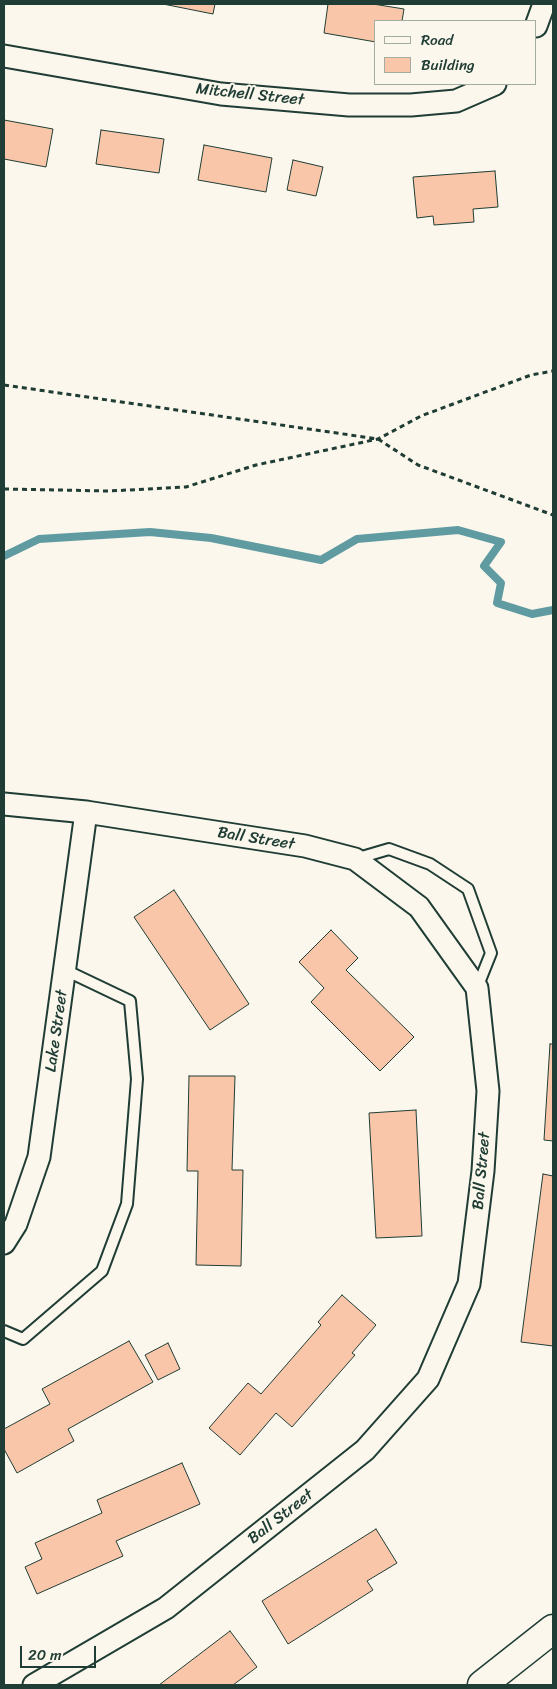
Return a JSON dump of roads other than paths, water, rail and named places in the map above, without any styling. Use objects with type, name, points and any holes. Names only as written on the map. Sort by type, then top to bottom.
[{"type":"street","points":[[537,23],[544,4]]},
{"type":"street","name":"Mitchell Street","points":[[4,56],[221,94],[349,105],[411,105],[456,101],[493,85]]},
{"type":"street","name":"Ball Street","points":[[4,804],[86,812],[305,846],[355,859],[419,907],[477,988],[488,1091],[483,1171],[469,1284],[428,1379],[365,1450],[166,1608],[34,1685]]},
{"type":"street","name":"Lake Street","points":[[4,1243],[16,1224],[40,1157],[86,812]]},
{"type":"street","points":[[482,1685],[553,1629]]},
{"type":"lane","points":[[355,859],[389,849],[430,864],[468,889],[491,953],[477,988]]},
{"type":"lane","points":[[4,1331],[23,1339],[102,1271],[127,1204],[138,1079],[130,1001],[65,970]]},
{"type":"waterway","points":[[4,556],[39,539],[150,532],[211,538],[321,560],[357,539],[458,530],[501,542],[484,566],[501,583],[497,603],[532,614],[553,610]]}]
